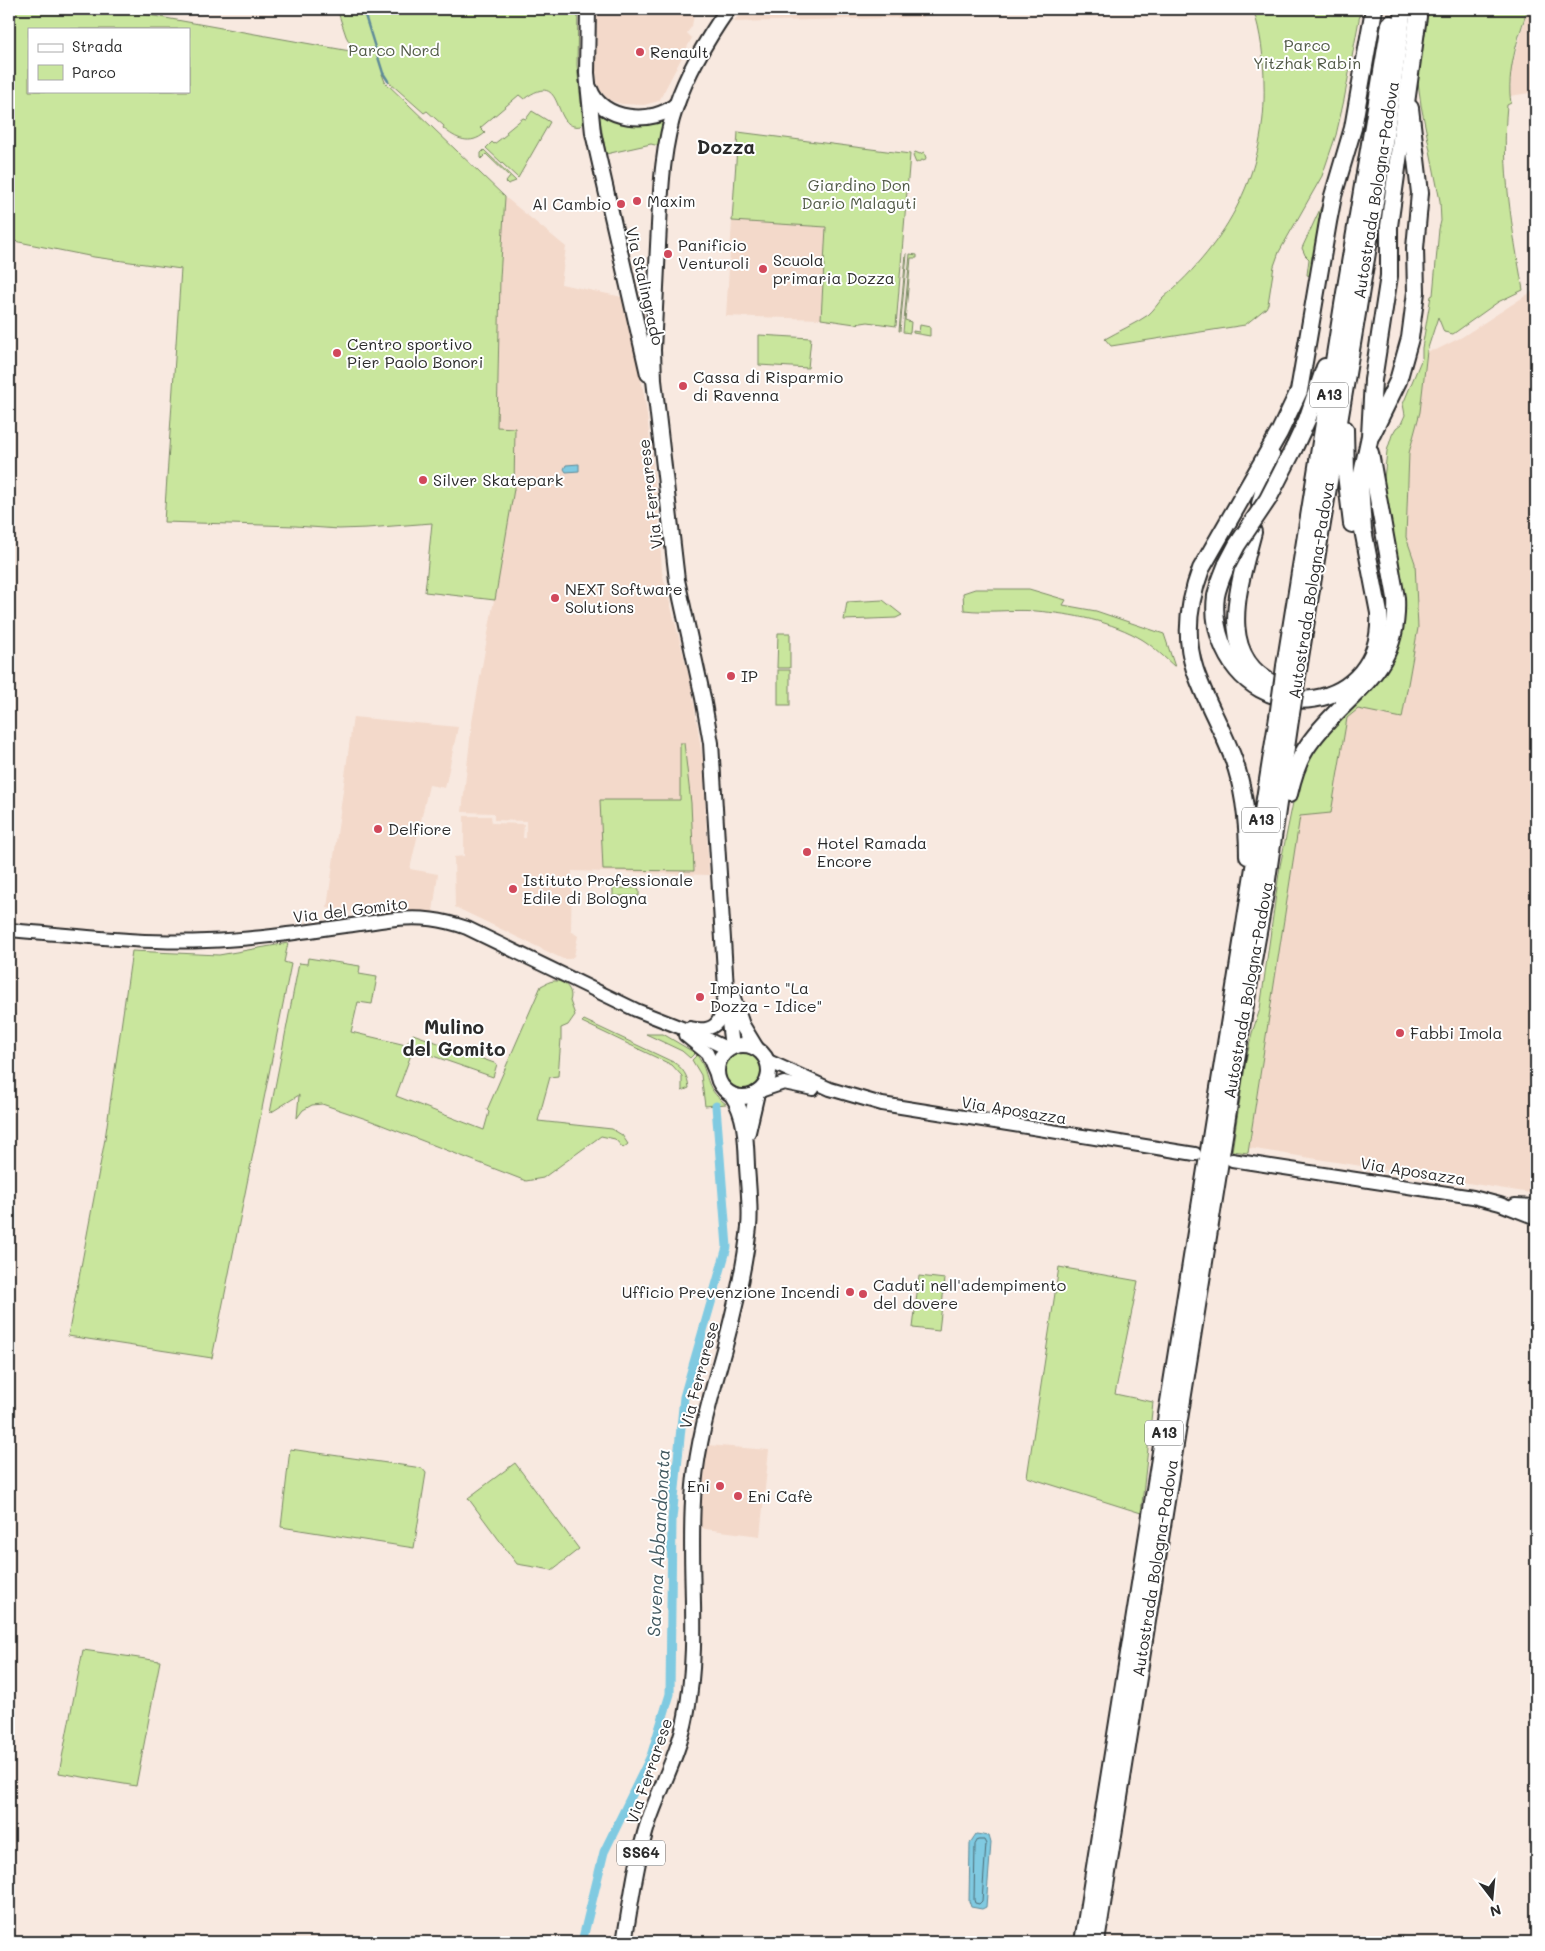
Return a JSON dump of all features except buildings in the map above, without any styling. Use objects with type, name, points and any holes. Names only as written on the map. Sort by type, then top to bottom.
[{"type":"highway","points":[[1245,923],[1248,849],[1243,799],[1234,760],[1194,669],[1189,640],[1193,596],[1201,569],[1280,433],[1299,391],[1333,196],[1353,128],[1374,9]]},
{"type":"highway","points":[[1373,124],[1385,9]]},
{"type":"highway","points":[[1373,124],[1393,9]]},
{"type":"highway","points":[[1400,38],[1403,9]]},
{"type":"highway","points":[[1400,38],[1408,9]]},
{"type":"highway","points":[[1265,893],[1286,801],[1300,759],[1307,746],[1327,721],[1377,671],[1385,657],[1394,631],[1397,615],[1396,598],[1374,481],[1370,439],[1373,380],[1389,276],[1389,226],[1419,9]]},
{"type":"highway","name":"Autostrada Bologna-Padova","points":[[1291,668],[1360,302],[1400,38]]},
{"type":"highway","points":[[1343,305],[1320,384],[1294,448],[1268,499],[1227,564],[1216,595],[1216,625],[1227,656],[1242,675],[1268,694],[1278,698],[1303,701],[1314,700],[1333,694],[1353,681],[1372,656],[1379,637],[1379,613],[1363,530],[1360,503],[1362,472],[1370,439],[1398,381],[1410,338],[1416,292],[1415,248],[1420,192],[1410,106],[1409,78]]},
{"type":"highway","name":"Autostrada Bologna-Padova","points":[[1096,1942],[1243,1016],[1265,893],[1291,668],[1343,305],[1373,124]]},
{"type":"highway","points":[[1253,532],[1235,618],[1237,636],[1244,656],[1250,666],[1266,680],[1282,688],[1303,691],[1332,684],[1355,666],[1365,648],[1370,632],[1370,614],[1350,516],[1345,446],[1346,404],[1360,302]]},
{"type":"highway","points":[[1260,504],[1280,433]]},
{"type":"highway","name":"Autostrada Bologna-Padova","points":[[1082,1942],[1245,923],[1284,718]]},
{"type":"main road","name":"Via Stalingrado","points":[[588,9],[587,73],[593,133],[659,421]]},
{"type":"main road","name":"Via Ferrarese","points":[[728,9],[707,38],[677,104],[662,167],[653,350],[654,380],[678,580],[711,743],[730,1048]]},
{"type":"main road","points":[[587,73],[592,95],[611,112],[645,117],[663,112],[677,104]]},
{"type":"main road","name":"Via Ferrarese","points":[[726,986],[732,996],[746,1033],[756,1048]]},
{"type":"main road","points":[[744,1045],[756,1048],[766,1060],[768,1076],[759,1092],[746,1137],[741,1111],[732,1095],[724,1089],[717,1076],[719,1061],[730,1048],[744,1045]]},
{"type":"main road","points":[[732,1095],[747,1097],[759,1092]]},
{"type":"main road","name":"Via Ferrarese","points":[[624,1942],[643,1841],[648,1822],[682,1738],[693,1670],[695,1636],[691,1533],[694,1484],[698,1451],[737,1295],[749,1228],[746,1137]]},
{"type":"street","name":"Via del Gomito","points":[[9,930],[172,942],[286,934],[396,919],[439,919],[467,928],[636,1010],[730,1048]]},
{"type":"street","name":"Via Ferrarese","points":[[673,1026],[701,1030],[716,1024],[722,1014],[723,995],[726,986]]},
{"type":"street","name":"Via del Gomito","points":[[673,1026],[701,1046],[707,1053],[717,1076]]},
{"type":"street","name":"Via Aposazza","points":[[766,1060],[830,1089],[896,1107],[1195,1154]]},
{"type":"street","name":"Via Aposazza","points":[[759,1092],[784,1083],[824,1092],[830,1089]]},
{"type":"street","name":"Via Aposazza","points":[[1232,1160],[1473,1197],[1500,1204],[1536,1218]]},
{"type":"street","name":"Via Aposazza","points":[[1500,1204],[1536,1206]]},
{"type":"shaded area","name":"Renault","points":[[597,9],[690,9],[690,13],[694,15],[692,26],[687,33],[692,38],[659,101],[644,105],[622,104],[609,100],[601,91],[596,71]]},
{"type":"shaded area","points":[[743,9],[925,9],[924,17],[733,22]]},
{"type":"shaded area","points":[[1528,9],[1536,9],[1536,92],[1510,96],[1511,70]]},
{"type":"shaded area","points":[[505,197],[566,247],[561,284],[622,297],[644,393],[659,518],[662,572],[691,684],[703,762],[709,875],[572,871],[571,931],[578,936],[574,956],[570,959],[563,959],[455,907],[454,857],[464,856],[464,816],[491,816],[492,823],[524,824],[523,838],[526,838],[526,821],[494,820],[494,813],[462,812],[472,722],[514,489],[515,428],[497,428],[500,278]]},
{"type":"shaded area","points":[[732,221],[826,227],[821,319],[726,316]]},
{"type":"shaded area","points":[[1536,289],[1536,1194],[1249,1148],[1300,815],[1331,813],[1347,718],[1357,708],[1402,718],[1418,628],[1415,563],[1406,537],[1409,453],[1420,412],[1427,351],[1436,350],[1462,337]]},
{"type":"shaded area","name":"Delfiore","points":[[353,717],[458,727],[445,788],[429,785],[410,869],[438,874],[433,912],[380,916],[327,908]]},
{"type":"shaded area","points":[[707,1445],[769,1450],[760,1536],[705,1529],[700,1526]]},
{"type":"green space","name":"Centro sportivo Pier Paolo Bonori","points":[[9,9],[115,9],[350,51],[356,55],[346,36],[337,9],[578,9],[577,65],[583,121],[581,126],[571,125],[565,120],[553,95],[547,91],[538,91],[524,99],[519,95],[480,128],[485,133],[474,139],[463,140],[443,128],[444,126],[427,111],[424,113],[382,74],[385,82],[505,197],[500,278],[497,427],[515,428],[514,489],[495,600],[425,592],[432,523],[339,529],[164,522],[181,269],[94,257],[9,240]]},
{"type":"green space","name":"Parco Yitzhak Rabin","points":[[1253,9],[1361,9],[1336,135],[1322,176],[1279,252],[1274,266],[1266,308],[1245,325],[1111,346],[1105,339],[1148,315],[1207,253],[1224,229],[1239,202],[1259,146],[1263,115],[1263,55]]},
{"type":"green space","points":[[1429,9],[1528,9],[1520,31],[1510,80],[1511,103],[1507,105],[1505,152],[1515,244],[1523,290],[1498,302],[1453,334],[1444,332],[1438,317],[1427,351],[1420,412],[1409,453],[1406,537],[1415,563],[1418,628],[1402,718],[1358,709],[1347,718],[1331,813],[1300,816],[1248,1153],[1232,1151],[1246,1060],[1260,1009],[1280,866],[1296,788],[1316,742],[1374,686],[1386,671],[1397,648],[1402,628],[1383,489],[1387,451],[1392,435],[1401,424],[1405,415],[1403,404],[1422,358],[1431,296],[1433,295],[1441,221],[1440,201],[1418,82],[1421,50]]},
{"type":"green space","points":[[532,111],[550,122],[518,178],[486,148],[492,142],[494,144],[507,134],[506,132],[523,118],[526,119]]},
{"type":"green space","points":[[599,115],[631,123],[664,121],[659,146],[651,144],[606,154]]},
{"type":"green space","name":"Giardino Don Dario Malaguti","points":[[738,132],[910,154],[896,326],[868,322],[855,324],[821,319],[826,227],[732,221]]},
{"type":"green space","points":[[484,150],[516,181],[508,184],[506,182],[510,177],[486,154],[481,159],[481,153]]},
{"type":"green space","points":[[915,152],[920,154],[924,152],[926,158],[924,161],[916,163],[913,156]]},
{"type":"green space","points":[[1321,207],[1314,256],[1312,256],[1311,276],[1307,275],[1309,259],[1302,248]]},
{"type":"green space","points":[[906,254],[907,254],[899,331]]},
{"type":"green space","points":[[910,254],[917,255],[917,258],[911,258],[905,320],[911,322],[910,333],[903,332]]},
{"type":"green space","points":[[920,325],[930,327],[930,336],[913,333],[913,331],[919,332]]},
{"type":"green space","points":[[759,335],[811,338],[808,368],[759,365]]},
{"type":"green space","points":[[975,589],[1029,589],[1066,600],[1063,605],[1096,611],[1164,634],[1175,667],[1143,640],[1105,623],[1064,614],[1036,611],[964,610],[963,593]]},
{"type":"green space","points":[[883,600],[902,615],[896,618],[844,620],[847,602]]},
{"type":"green space","points":[[778,633],[790,633],[790,668],[777,668]]},
{"type":"green space","points":[[778,670],[790,670],[790,705],[778,705]]},
{"type":"green space","points":[[680,743],[684,743],[691,803],[694,871],[603,870],[600,800],[680,800]]},
{"type":"green space","points":[[613,888],[636,888],[639,890],[639,896],[613,896]]},
{"type":"green space","points":[[288,943],[284,962],[291,964],[212,1358],[68,1336],[105,1139],[132,951],[219,955]]},
{"type":"green space","points":[[308,958],[360,966],[359,974],[377,977],[372,1004],[358,1002],[351,1032],[406,1045],[413,1034],[497,1064],[493,1077],[413,1049],[396,1096],[484,1130],[489,1112],[487,1110],[541,986],[554,981],[565,984],[571,993],[570,1001],[575,1015],[568,1025],[561,1028],[558,1076],[550,1077],[538,1121],[612,1129],[622,1135],[628,1144],[623,1148],[615,1139],[601,1136],[543,1178],[526,1181],[369,1120],[322,1104],[312,1105],[303,1110],[297,1118],[299,1095],[270,1113],[299,963],[307,964]]},
{"type":"green space","points":[[584,1020],[673,1062],[684,1073],[689,1088],[682,1091],[682,1076],[672,1065],[582,1022]]},
{"type":"green space","points":[[646,1034],[663,1034],[695,1053],[690,1058],[682,1051]]},
{"type":"green space","points":[[743,1051],[757,1057],[763,1071],[757,1085],[743,1091],[729,1085],[723,1071],[729,1057]]},
{"type":"green space","points":[[697,1055],[713,1092],[726,1104],[705,1106],[701,1075],[692,1060]]},
{"type":"green space","points":[[1059,1267],[1138,1281],[1115,1394],[1153,1402],[1141,1513],[1027,1477]]},
{"type":"green space","points":[[919,1276],[945,1279],[939,1331],[913,1328]]},
{"type":"green space","points":[[290,1449],[422,1468],[426,1473],[414,1548],[281,1527]]},
{"type":"green space","points":[[515,1463],[579,1549],[552,1570],[517,1564],[468,1498]]},
{"type":"green space","points":[[83,1650],[160,1661],[136,1786],[59,1773]]},
{"type":"water","points":[[579,464],[579,471],[566,472],[564,469],[566,465]]},
{"type":"water","points":[[976,1834],[989,1836],[991,1843],[986,1907],[982,1909],[971,1907],[969,1901],[970,1843]]},
{"type":"waterway","name":"Savena Abbandonata","points":[[363,9],[383,73],[388,81]]},
{"type":"waterway","name":"Savena Abbandonata","points":[[582,1942],[604,1852],[651,1756],[670,1694],[672,1519],[684,1397],[727,1247],[716,1106]]},
{"type":"place","name":"Renault","points":[[640,52]]},
{"type":"place","name":"Maxim","points":[[637,201]]},
{"type":"place","name":"Al Cambio","points":[[621,204]]},
{"type":"place","name":"Panificio Venturoli","points":[[668,254]]},
{"type":"place","name":"Scuola primaria Dozza","points":[[763,269]]},
{"type":"place","name":"Centro sportivo Pier Paolo Bonori","points":[[337,353]]},
{"type":"place","name":"Cassa di Risparmio di Ravenna","points":[[683,386]]},
{"type":"place","name":"Silver Skatepark","points":[[423,480]]},
{"type":"place","name":"NEXT Software Solutions","points":[[555,598]]},
{"type":"place","name":"IP","points":[[731,676]]},
{"type":"place","name":"Delfiore","points":[[378,829]]},
{"type":"place","name":"Hotel Ramada Encore","points":[[807,852]]},
{"type":"place","name":"Istituto Professionale Edile di Bologna","points":[[513,889]]},
{"type":"place","name":"Impianto \"La Dozza - Idice\"","points":[[700,997]]},
{"type":"place","name":"Fabbi Imola","points":[[1400,1033]]},
{"type":"place","name":"Ufficio Prevenzione Incendi","points":[[850,1292]]},
{"type":"place","name":"Caduti nell'adempimento del dovere","points":[[863,1294]]},
{"type":"place","name":"Eni","points":[[720,1486]]},
{"type":"place","name":"Eni Cafè","points":[[738,1496]]},
{"type":"district","name":"Dozza","points":[[726,147]]},
{"type":"district","name":"Mulino del Gomito","points":[[454,1038]]},
{"type":"park label","name":"Parco Nord","points":[[394,50]]}]
